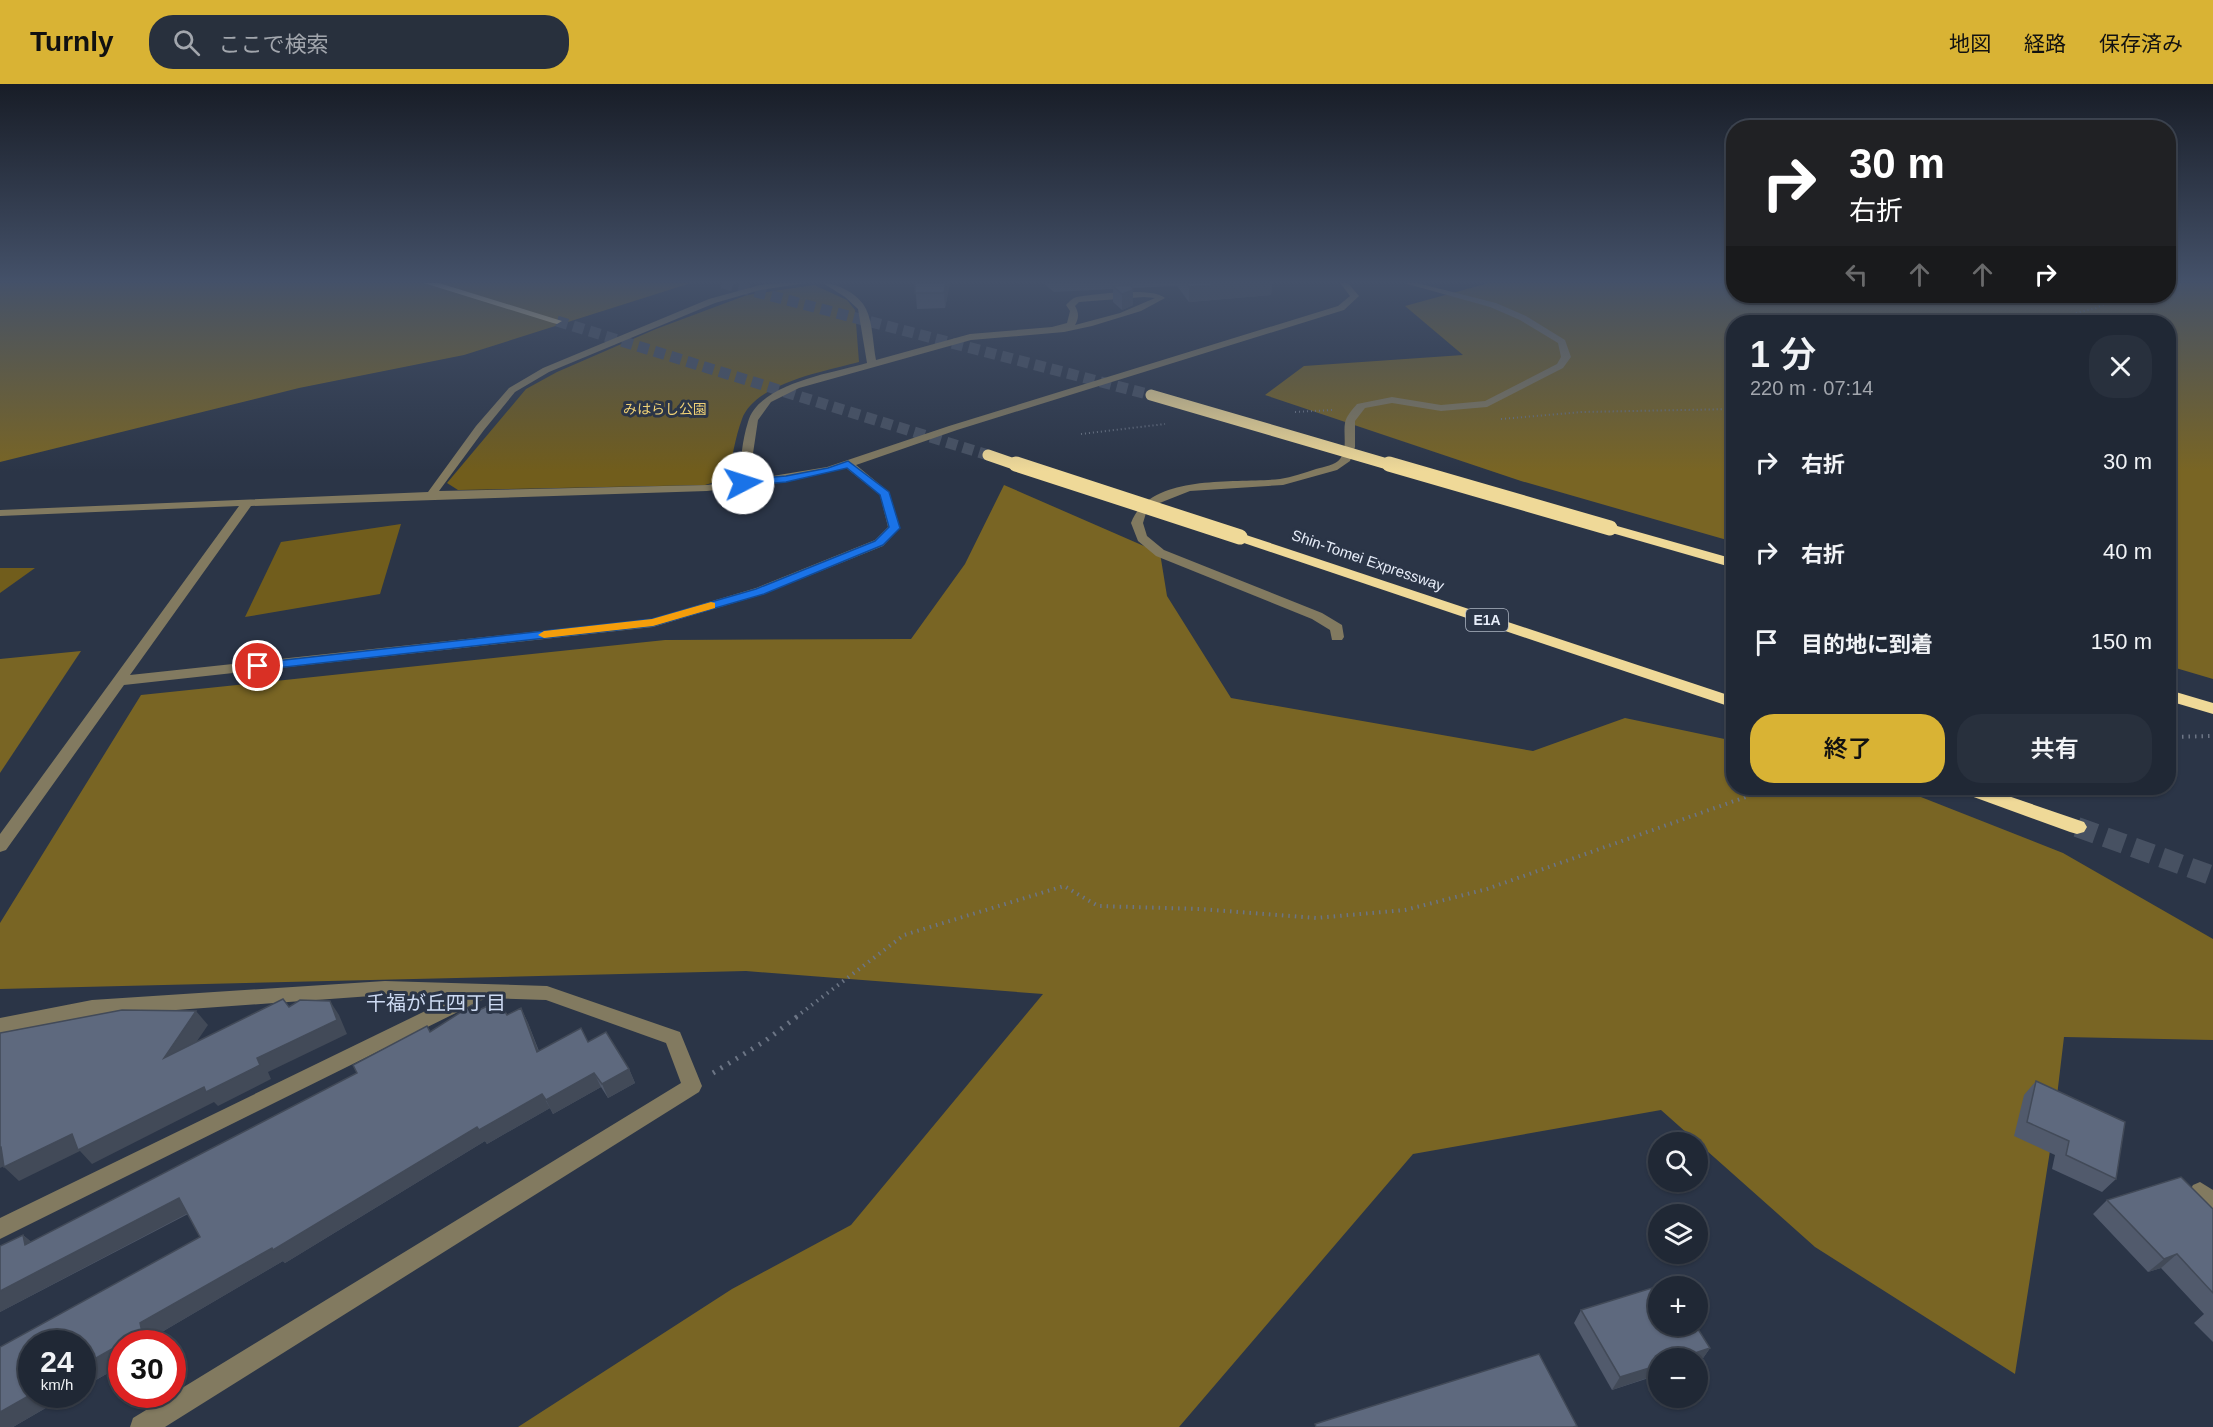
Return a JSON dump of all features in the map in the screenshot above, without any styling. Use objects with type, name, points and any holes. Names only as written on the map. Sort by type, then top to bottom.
[{"type":"highway","points":[[1151,395],[1726,562]]},
{"type":"highway","name":"Shin-Tomei Expressway","points":[[988,455],[1726,700]]},
{"type":"highway","points":[[2176,698],[2213,709]]},
{"type":"highway","points":[[1987,795],[2077,827]]},
{"type":"street","points":[[431,495],[480,428],[512,390],[546,370],[602,346]]},
{"type":"street","points":[[869,346],[872,363]]},
{"type":"street","points":[[743,483],[753,420],[767,400],[796,386],[937,346]]},
{"type":"street","points":[[0,513],[431,495],[707,488],[786,479],[830,470],[953,428],[1219,346]]},
{"type":"street","points":[[1337,637],[1337,628],[1317,616],[1160,553],[1142,538],[1137,523],[1141,512],[1153,502],[1189,488],[1282,482],[1333,468],[1345,461],[1350,447],[1350,421],[1361,406],[1392,400],[1441,408],[1487,404],[1560,366],[1566,357],[1563,346]]},
{"type":"street","points":[[118,681],[653,623],[760,591],[879,543],[894,528],[885,494],[848,464]]},
{"type":"street","points":[[0,846],[248,502]]},
{"type":"street","points":[[0,1026],[92,1008],[385,988],[547,993],[673,1038],[692,1086],[142,1427]]},
{"type":"street","points":[[0,1229],[485,991]]},
{"type":"path","points":[[2176,737],[2213,736]]},
{"type":"path","points":[[692,1086],[765,1041],[904,935],[1064,886],[1098,906],[1200,909],[1316,918],[1405,910],[1487,889],[1751,795]]},
{"type":"green space","name":"みはらし公園","points":[[618,346],[858,346],[859,362],[793,380],[761,396],[749,407],[742,419],[728,478],[705,485],[458,490],[447,483],[526,389],[557,372]]},
{"type":"green space","points":[[401,524],[380,594],[245,617],[281,542]]},
{"type":"green space","points":[[0,568],[35,568],[0,593]]},
{"type":"shaded area","points":[[0,346],[493,346],[464,355],[299,388],[0,462]]},
{"type":"shaded area","points":[[1452,346],[1726,346],[1726,540],[1521,481],[1265,395],[1304,366],[1463,355]]},
{"type":"shaded area","points":[[2176,346],[2213,346],[2213,679],[2176,668]]},
{"type":"shaded area","points":[[1004,485],[1160,553],[1167,596],[1231,698],[1533,751],[1625,718],[1726,739],[1726,795],[1916,795],[2063,853],[2213,939],[2213,1040],[2064,1037],[2052,1138],[2015,1374],[1815,1247],[1708,1152],[1708,1132],[1686,1132],[1661,1110],[1413,1154],[1179,1427],[518,1427],[732,1289],[851,1225],[1043,994],[746,971],[0,989],[0,923],[141,695],[665,640],[911,639],[965,564]]},
{"type":"shaded area","points":[[81,651],[0,773],[0,659]]},
{"type":"building","points":[[283,999],[289,1007],[300,1000],[330,1001],[337,1020],[257,1058],[260,1065],[206,1092],[204,1087],[78,1150],[72,1134],[4,1167],[0,1147],[0,1033],[122,1010],[196,1011],[164,1058]]},
{"type":"building","points":[[498,1001],[507,1015],[521,1008],[537,1052],[581,1028],[588,1042],[606,1032],[629,1069],[602,1084],[594,1073],[546,1100],[542,1094],[479,1130],[477,1127],[273,1250],[272,1248],[140,1323],[142,1330],[108,1330],[108,1351],[96,1358],[96,1330],[31,1330],[200,1237],[179,1198],[0,1291],[0,1246],[23,1235],[25,1245],[357,1073],[353,1065],[427,1026],[430,1032],[472,1005],[475,1012]]},
{"type":"building","points":[[2036,1081],[2125,1122],[2116,1179],[2066,1155],[2069,1141],[2027,1122]]},
{"type":"building","points":[[2181,1177],[2213,1209],[2213,1293],[2177,1254],[2164,1259],[2107,1200]]},
{"type":"building","points":[[1648,1289],[1648,1336],[1702,1336],[1710,1348],[1648,1348],[1648,1368],[1620,1377],[1581,1310]]},
{"type":"building","points":[[18,1337],[18,1402],[0,1412],[0,1347]]},
{"type":"building","points":[[1539,1354],[1577,1426],[1316,1427],[1315,1424]]},
{"type":"tunnel","points":[[636,346],[988,455]]},
{"type":"tunnel","points":[[962,346],[1151,395]]},
{"type":"tunnel","points":[[2077,827],[2213,876]]},
{"type":"slow traffic","points":[[544,635],[653,623],[711,606]]},
{"type":"district","name":"千福が丘四丁目","points":[[436,1003]]},
{"type":"route","points":[[258,666],[653,623],[760,591],[879,543],[894,528],[885,494],[848,464],[786,479],[743,483]]}]
